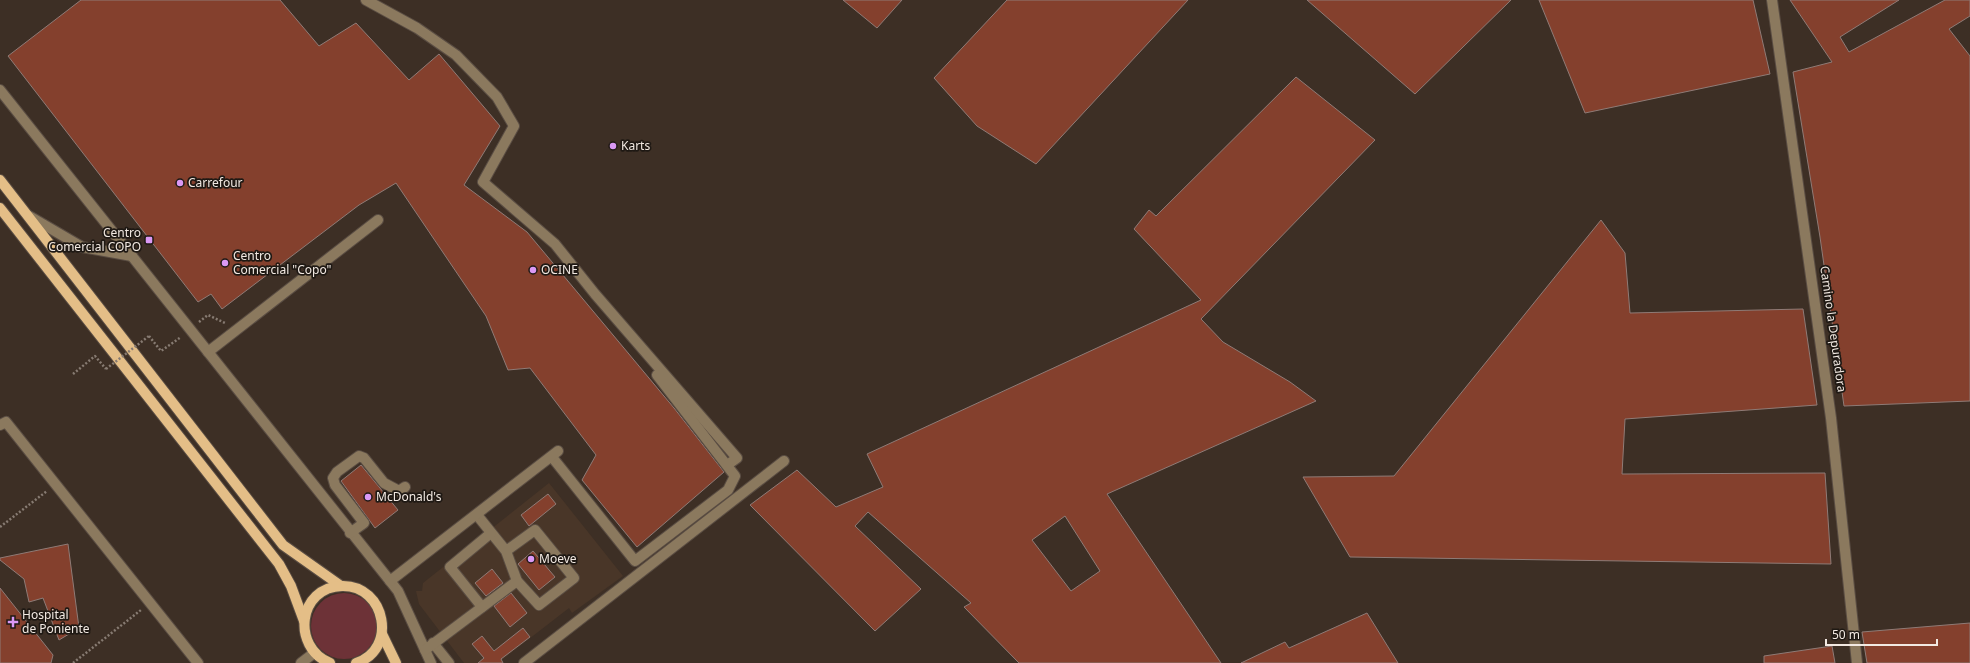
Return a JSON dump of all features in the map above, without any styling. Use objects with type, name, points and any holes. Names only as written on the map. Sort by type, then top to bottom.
[{"type":"main road","points":[[0,180],[284,545],[341,586],[359,590],[373,600],[380,610],[383,622],[382,634],[378,646],[369,656],[356,663]]},
{"type":"main road","points":[[0,208],[279,564],[291,586],[304,621]]},
{"type":"main road","points":[[330,663],[314,653],[304,632],[304,621],[308,608],[316,597],[328,589],[341,586]]},
{"type":"main road","points":[[382,634],[396,663]]},
{"type":"street","points":[[366,0],[417,28],[456,55],[497,97],[514,126],[483,182],[555,244],[646,354],[736,458],[730,463]]},
{"type":"street","name":"Camino la Depuradora","points":[[1772,0],[1832,418],[1857,663]]},
{"type":"street","points":[[0,90],[350,533],[390,581],[398,592],[429,646],[449,663]]},
{"type":"street","points":[[28,216],[82,247],[132,256]]},
{"type":"street","points":[[208,352],[378,220]]},
{"type":"street","points":[[390,581],[555,454],[634,561],[728,490],[735,476],[645,360],[646,354]]},
{"type":"street","points":[[0,425],[6,422],[57,484],[198,663]]},
{"type":"street","points":[[350,533],[364,523],[335,485],[333,478],[337,472],[359,456],[364,458],[384,483],[399,490],[405,487]]},
{"type":"street","points":[[524,663],[784,461]]},
{"type":"street","points":[[477,515],[506,551],[518,581],[539,605],[574,578],[535,530],[506,551]]},
{"type":"street","points":[[482,607],[450,567],[491,533]]},
{"type":"street","points":[[429,646],[518,581]]},
{"type":"street","points":[[429,646],[431,663]]},
{"type":"street","points":[[301,663],[314,653]]},
{"type":"path","points":[[73,374],[96,356],[106,369],[150,336],[161,351],[173,342]]},
{"type":"path","points":[[0,526],[57,484]]},
{"type":"path","points":[[72,663],[151,602]]},
{"type":"shaded area","name":"Moeve","points":[[549,483],[623,576],[572,613],[569,608],[498,663],[464,663],[419,604],[416,591],[422,591],[423,583]]},
{"type":"shaded area","points":[[344,593],[357,595],[372,608],[375,613],[377,626],[375,639],[362,654],[357,657],[344,659],[331,657],[316,644],[313,639],[311,626],[313,613],[326,598],[331,595]]},
{"type":"building","name":"Centro Comercial \"Copo\"","points":[[81,0],[280,0],[319,46],[356,23],[409,80],[439,54],[500,126],[464,185],[527,232],[674,408],[724,472],[637,547],[582,480],[596,455],[530,368],[508,370],[486,316],[396,183],[359,205],[222,309],[211,294],[198,302],[8,56]]},
{"type":"building","points":[[843,0],[902,0],[877,28]]},
{"type":"building","points":[[1007,0],[1188,0],[1036,164],[977,126],[934,78]]},
{"type":"building","points":[[1307,0],[1511,0],[1415,94]]},
{"type":"building","points":[[1539,0],[1753,0],[1770,74],[1585,113]]},
{"type":"building","points":[[1790,0],[1899,0],[1840,37],[1849,52],[1945,0],[1970,0],[1970,16],[1949,29],[1970,56],[1970,401],[1844,406],[1820,237],[1793,72],[1832,62]]},
{"type":"building","points":[[1296,77],[1375,140],[1201,319],[1223,342],[1290,382],[1316,401],[1107,494],[1221,663],[1019,663],[964,607],[971,603],[868,512],[855,526],[921,589],[875,631],[750,505],[797,470],[836,507],[883,487],[867,454],[1201,300],[1134,229],[1149,210],[1156,216]],"holes":[[[1065,516],[1100,571],[1071,591],[1032,540]]]},
{"type":"building","points":[[1601,220],[1625,253],[1630,313],[1803,309],[1817,405],[1625,419],[1622,474],[1825,473],[1831,564],[1350,557],[1303,477],[1394,476]]},
{"type":"building","name":"McDonald's","points":[[361,465],[398,510],[375,528],[341,481]]},
{"type":"building","points":[[548,494],[556,504],[529,526],[521,515]]},
{"type":"building","points":[[68,544],[79,628],[59,640],[43,598],[29,602],[24,579],[0,560],[0,558]]},
{"type":"building","points":[[533,551],[555,577],[539,590],[518,564]]},
{"type":"building","points":[[492,569],[503,583],[486,596],[475,583]]},
{"type":"building","name":"Hospital de Poniente","points":[[0,588],[53,655],[51,663],[0,663]]},
{"type":"building","points":[[511,593],[527,613],[510,627],[494,606]]},
{"type":"building","points":[[1367,613],[1398,663],[1241,663],[1285,642],[1289,648]]},
{"type":"building","points":[[1970,623],[1970,663],[1867,663],[1862,632]]},
{"type":"building","points":[[523,628],[530,637],[501,659],[503,663],[478,663],[484,658],[472,644],[482,636],[494,651]]},
{"type":"building","points":[[1832,646],[1835,663],[1764,663],[1764,656]]},
{"type":"place","name":"Karts","points":[[613,146]]},
{"type":"place","name":"Carrefour","points":[[180,183]]},
{"type":"place","name":"Centro Comercial COPO","points":[[149,240]]},
{"type":"place","name":"Centro Comercial \"Copo\"","points":[[225,263]]},
{"type":"place","name":"OCINE","points":[[533,270]]},
{"type":"place","name":"McDonald's","points":[[368,497]]},
{"type":"place","name":"Moeve","points":[[531,559]]},
{"type":"place","name":"Hospital de Poniente","points":[[13,622]]}]
